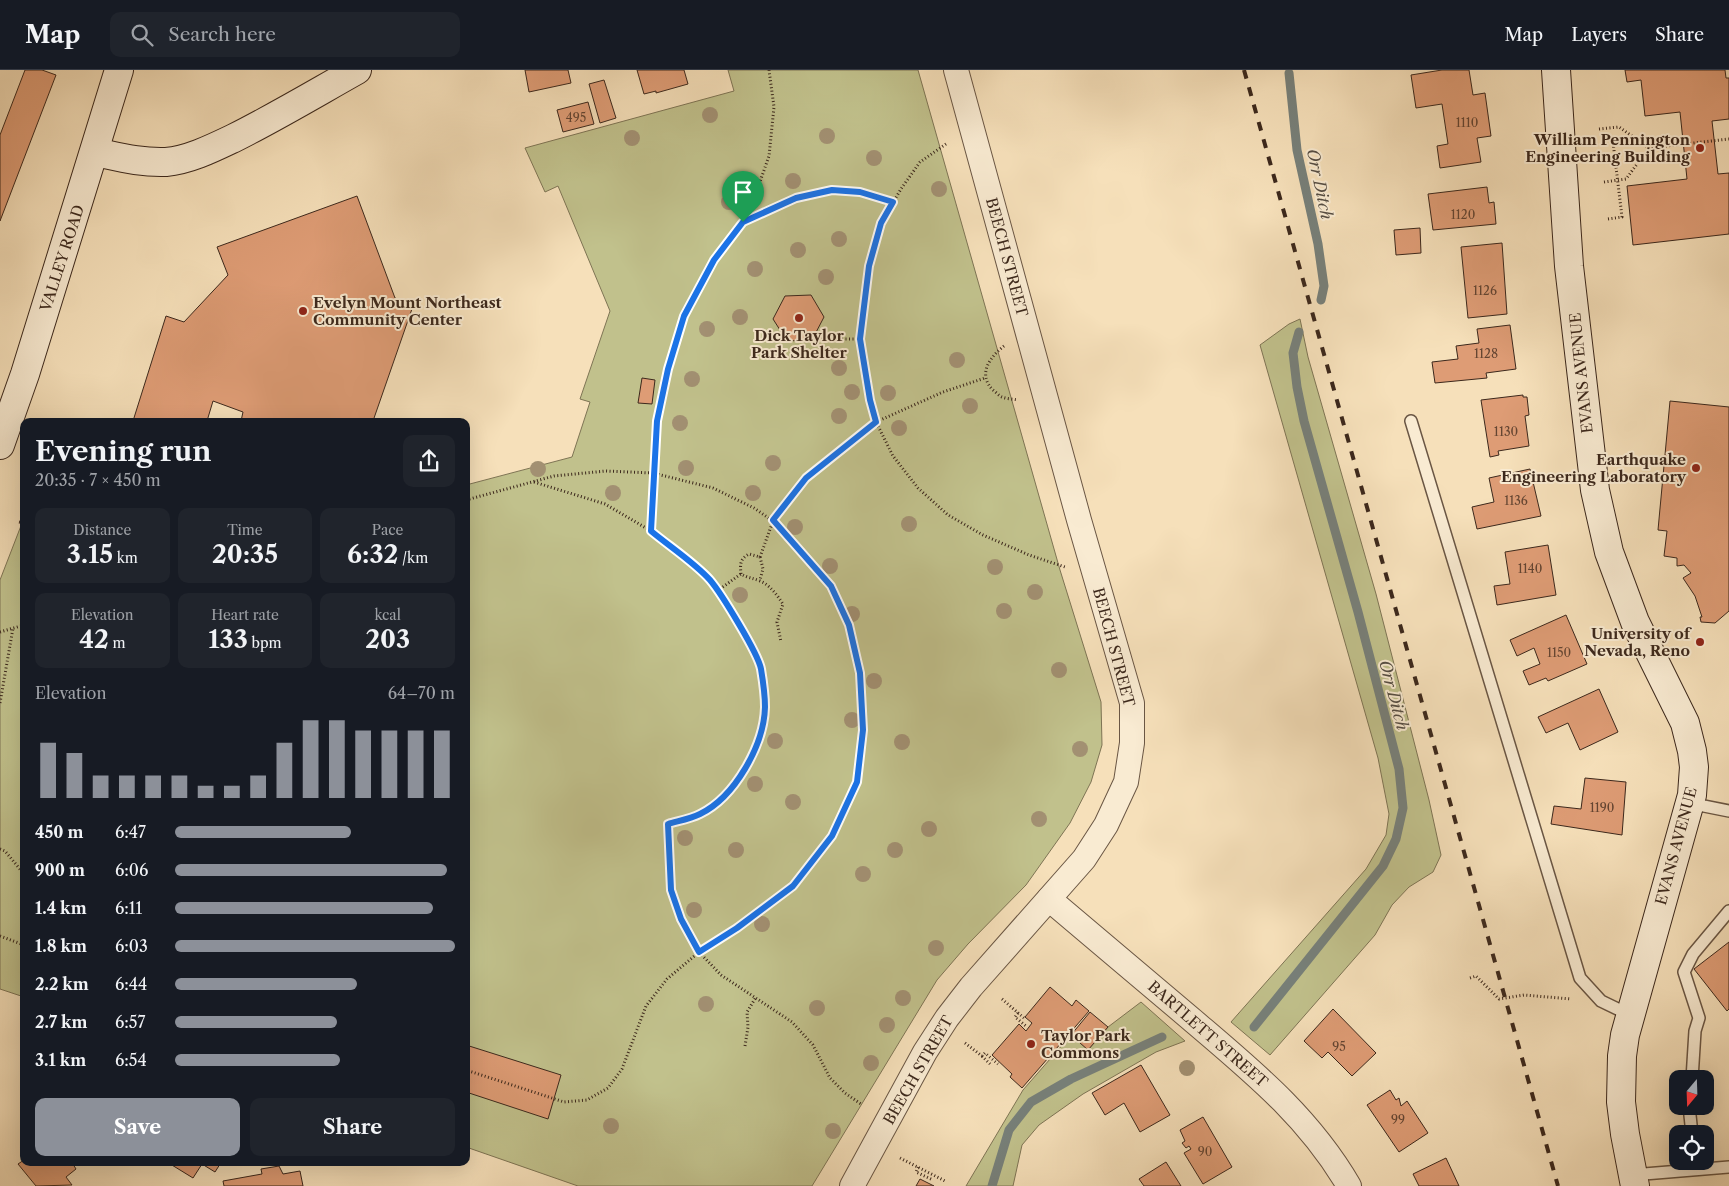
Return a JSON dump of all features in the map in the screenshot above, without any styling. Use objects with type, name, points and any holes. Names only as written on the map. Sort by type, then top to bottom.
[{"type":"street","name":"VALLEY ROAD","points":[[0,445],[18,398],[119,70]]},
{"type":"street","points":[[95,152],[147,162],[168,162],[192,156],[265,123],[357,70]]},
{"type":"street","name":"BEECH STREET","points":[[852,1186],[925,1052],[947,1018],[971,987],[1049,899],[1089,850],[1106,825],[1126,782],[1132,743],[1132,703],[1079,520],[956,70]]},
{"type":"street","name":"EVANS AVENUE","points":[[1556,70],[1569,266],[1595,490],[1609,552],[1639,629],[1684,723],[1692,751],[1694,768],[1689,804],[1630,1015],[1622,1056],[1622,1102],[1634,1181]]},
{"type":"street","name":"BARTLETT STREET","points":[[1049,899],[1260,1077],[1305,1122],[1342,1184]]},
{"type":"lane","points":[[1412,421],[1580,978],[1601,1001],[1630,1015]]},
{"type":"lane","points":[[1689,804],[1729,811]]},
{"type":"lane","points":[[1693,1070],[1695,1031],[1698,1018],[1684,972],[1693,954],[1729,911]]},
{"type":"lane","points":[[1714,1166],[1729,1167]]},
{"type":"lane","points":[[1634,1181],[1676,1170]]},
{"type":"path","points":[[651,531],[657,421],[668,369],[684,316],[714,260],[743,222],[755,196],[769,156],[774,108],[769,70]]},
{"type":"path","points":[[1599,129],[1619,127],[1649,148],[1729,139]]},
{"type":"path","points":[[1608,219],[1622,217],[1613,142],[1636,140]]},
{"type":"path","points":[[946,144],[920,162],[893,202],[881,223],[869,266],[860,339],[870,400],[876,422],[893,456],[918,488],[948,515],[983,535],[1029,555],[1065,567]]},
{"type":"path","points":[[1604,182],[1626,180],[1649,148]]},
{"type":"path","points":[[743,222],[796,198],[832,190],[860,192],[893,202]]},
{"type":"path","points":[[814,339],[860,339]]},
{"type":"path","points":[[1004,346],[993,354],[986,365],[985,378],[990,387],[1000,396],[1019,400]]},
{"type":"path","points":[[760,580],[763,569],[760,557],[773,520],[806,478],[876,422],[943,392],[985,378]]},
{"type":"path","points":[[470,499],[554,476],[606,471],[653,473],[713,488],[754,508],[773,520],[831,586],[849,625],[860,673],[863,730],[857,782],[832,836],[793,886],[737,928],[699,952],[667,979],[646,1006],[622,1069],[608,1088],[587,1100],[564,1102],[470,1071]]},
{"type":"path","points":[[533,481],[605,504],[651,531],[710,580],[744,634],[761,667],[765,708],[758,740],[746,770],[725,796],[701,814],[668,824],[671,890],[681,919],[699,952],[721,975],[792,1022],[814,1045],[830,1078],[844,1092],[861,1104]]},
{"type":"path","points":[[741,574],[740,564],[742,558],[749,554],[760,557]]},
{"type":"path","points":[[717,591],[741,574]]},
{"type":"path","points":[[741,574],[749,579],[760,580],[775,592],[783,604],[777,622],[780,642]]},
{"type":"path","points":[[0,632],[20,626]]},
{"type":"path","points":[[0,703],[13,628]]},
{"type":"path","points":[[0,849],[5,851],[20,869]]},
{"type":"path","points":[[0,936],[20,944]]},
{"type":"path","points":[[1470,978],[1476,976],[1498,999],[1524,995],[1601,1001]]},
{"type":"path","points":[[745,1046],[748,1027],[746,1012],[756,997]]},
{"type":"path","points":[[1002,999],[1024,1018]]},
{"type":"path","points":[[1018,1013],[1015,1017],[1027,1027]]},
{"type":"path","points":[[965,1043],[990,1064]]},
{"type":"path","points":[[982,1056],[985,1053],[998,1064]]},
{"type":"path","points":[[900,1158],[945,1181]]},
{"type":"path","points":[[918,1167],[916,1172],[933,1180]]},
{"type":"green space","points":[[728,70],[918,70],[1060,570],[1101,702],[1102,745],[1091,782],[1070,823],[1026,885],[968,944],[937,980],[812,1186],[578,1186],[470,1148],[470,484],[572,457],[590,402],[580,399],[610,311],[558,186],[545,192],[525,148],[734,91]]},
{"type":"green space","points":[[1300,319],[1308,357],[1376,594],[1429,800],[1441,855],[1433,872],[1409,887],[1392,905],[1375,935],[1270,1055],[1231,1022],[1366,869],[1386,835],[1389,814],[1378,758],[1260,345],[1289,324]]},
{"type":"green space","points":[[20,528],[20,996],[0,989],[0,580]]},
{"type":"green space","points":[[1141,1002],[1185,1041],[1156,1052],[1083,1094],[1039,1125],[1022,1145],[1013,1186],[966,1186],[1023,1090],[1071,1035],[1088,1049],[1108,1027]]},
{"type":"building","points":[[25,70],[42,70],[56,75],[0,221],[0,135]]},
{"type":"building","points":[[525,70],[568,70],[571,83],[529,92]]},
{"type":"building","points":[[637,70],[684,70],[688,84],[656,93],[656,91],[644,94]]},
{"type":"building","points":[[1442,70],[1469,70],[1473,95],[1485,93],[1491,136],[1477,138],[1481,162],[1440,168],[1437,146],[1448,144],[1442,104],[1416,108],[1411,75]]},
{"type":"building","name":"William Pennington Engineering Building","points":[[1625,70],[1725,70],[1726,78],[1729,78],[1729,119],[1712,121],[1718,174],[1729,173],[1729,234],[1633,245],[1627,186],[1687,179],[1680,112],[1645,116],[1641,80],[1627,82]]},
{"type":"building","points":[[604,80],[616,118],[600,123],[589,84]]},
{"type":"building","points":[[588,102],[594,124],[563,132],[557,110]]},
{"type":"building","points":[[1487,187],[1489,203],[1494,202],[1496,224],[1433,230],[1428,194]]},
{"type":"building","name":"Evelyn Mount Northeast Community Center","points":[[357,196],[395,298],[413,306],[374,418],[242,418],[243,412],[213,401],[208,418],[134,418],[166,316],[184,322],[228,275],[217,247]]},
{"type":"building","points":[[1420,228],[1421,253],[1396,255],[1394,230]]},
{"type":"building","points":[[1502,243],[1507,314],[1468,318],[1461,247]]},
{"type":"building","name":"Dick Taylor Park Shelter","points":[[811,295],[824,317],[812,340],[787,341],[773,319],[785,296]]},
{"type":"building","points":[[1510,325],[1516,369],[1486,373],[1487,378],[1435,383],[1432,362],[1458,359],[1456,346],[1479,343],[1477,329]]},
{"type":"building","points":[[642,378],[655,380],[652,404],[638,403]]},
{"type":"building","points":[[1523,395],[1523,397],[1527,397],[1529,415],[1525,416],[1529,446],[1498,451],[1499,455],[1490,457],[1481,400]]},
{"type":"building","name":"Earthquake Engineering Laboratory","points":[[1670,401],[1729,407],[1729,611],[1715,623],[1701,622],[1700,617],[1702,617],[1695,596],[1683,578],[1691,573],[1684,565],[1677,566],[1677,558],[1664,556],[1667,531],[1658,530]]},
{"type":"building","points":[[1530,469],[1541,516],[1477,529],[1472,507],[1494,502],[1489,478]]},
{"type":"building","points":[[1548,545],[1556,595],[1497,605],[1494,586],[1510,584],[1505,552]]},
{"type":"building","points":[[1566,615],[1587,664],[1548,681],[1546,678],[1529,685],[1523,671],[1540,664],[1534,648],[1517,656],[1510,640]]},
{"type":"building","points":[[1599,689],[1618,732],[1580,750],[1568,723],[1546,733],[1538,717]]},
{"type":"building","points":[[1585,778],[1626,782],[1622,835],[1551,824],[1554,806],[1581,809]]},
{"type":"building","points":[[1729,942],[1729,1009],[1727,1011],[1694,969]]},
{"type":"building","name":"Taylor Park Commons","points":[[1050,987],[1072,1006],[1076,1000],[1089,1011],[1022,1088],[1010,1077],[1012,1074],[992,1055],[1019,1024],[1026,1031],[1032,1023],[1025,1017]]},
{"type":"building","points":[[1333,1009],[1376,1053],[1352,1076],[1328,1052],[1322,1058],[1304,1041]]},
{"type":"building","points":[[1090,1012],[1108,1027],[1088,1050],[1071,1035]]},
{"type":"building","points":[[470,1046],[561,1075],[548,1119],[470,1093]]},
{"type":"building","points":[[1141,1065],[1170,1115],[1140,1132],[1124,1103],[1105,1115],[1092,1093]]},
{"type":"building","points":[[1390,1090],[1396,1100],[1399,1098],[1401,1106],[1407,1101],[1428,1133],[1399,1152],[1367,1105]]},
{"type":"building","points":[[1203,1117],[1232,1167],[1203,1184],[1184,1153],[1191,1149],[1189,1146],[1186,1148],[1182,1143],[1185,1141],[1180,1130]]},
{"type":"building","points":[[1446,1158],[1459,1186],[1419,1186],[1413,1174]]},
{"type":"building","points":[[1166,1162],[1181,1186],[1144,1186],[1139,1179]]},
{"type":"building","points":[[20,1163],[20,1166],[74,1166],[76,1169],[66,1177],[72,1185],[36,1186],[18,1164]]},
{"type":"building","points":[[174,1166],[201,1166],[193,1178]]},
{"type":"building","points":[[205,1166],[219,1166],[215,1172]]},
{"type":"building","points":[[279,1166],[283,1174],[300,1171],[303,1186],[224,1186],[223,1181],[262,1174],[261,1169]]},
{"type":"building","points":[[920,1179],[934,1186],[916,1186]]},
{"type":"waterway","name":"Orr Ditch","points":[[1289,73],[1297,150],[1318,244],[1324,286],[1321,300]]},
{"type":"waterway","name":"Orr Ditch","points":[[1254,1027],[1383,866],[1396,839],[1403,808],[1399,769],[1358,612],[1304,421],[1293,353],[1299,332]]},
{"type":"waterway","name":"Orr Ditch","points":[[992,1186],[1009,1130],[1031,1102],[1071,1079],[1162,1037]]},
{"type":"railway","points":[[1244,70],[1558,1186]]},
{"type":"place","name":"William Pennington Engineering Building","points":[[1700,148]]},
{"type":"place","name":"Evelyn Mount Northeast Community Center","points":[[303,311]]},
{"type":"place","name":"Dick Taylor Park Shelter","points":[[799,318]]},
{"type":"place","name":"Earthquake Engineering Laboratory","points":[[1696,468]]},
{"type":"place","name":"University of Nevada, Reno","points":[[1700,642]]},
{"type":"place","name":"Taylor Park Commons","points":[[1031,1044]]},
{"type":"route","points":[[832,190],[860,192],[893,202],[881,223],[869,266],[860,339],[870,400],[876,422],[806,478],[773,520],[804,553],[831,586],[849,625],[860,673],[863,730],[857,782],[832,836],[793,886],[737,928],[699,952],[681,919],[671,890],[668,824],[701,814],[725,796],[746,770],[758,740],[765,708],[761,667],[744,634],[710,580],[651,531],[653,473],[657,421],[668,369],[684,316],[714,260],[743,222],[796,198],[832,190]]}]
